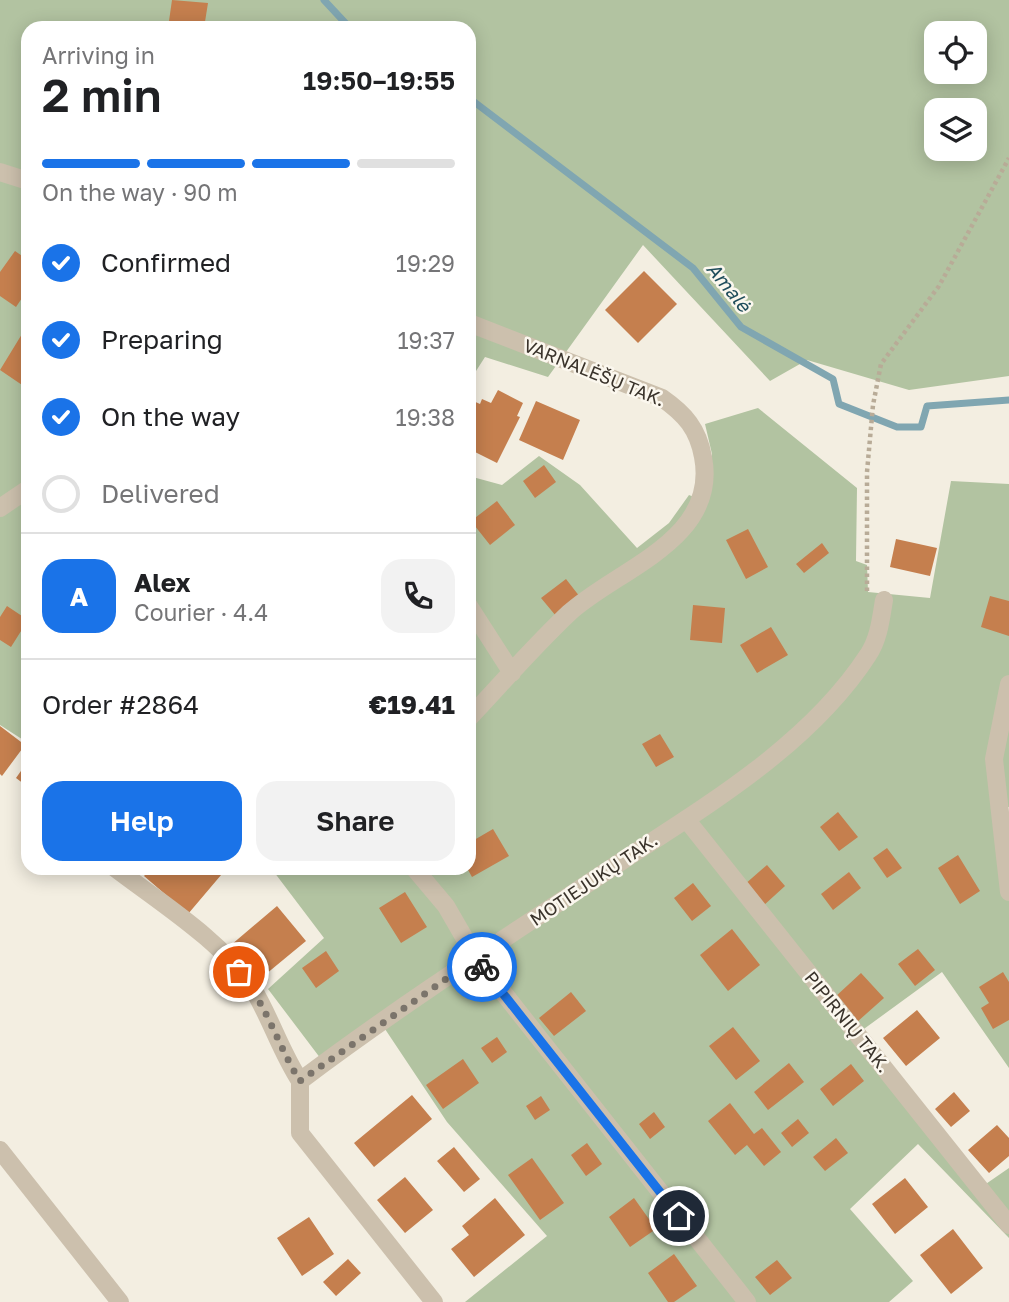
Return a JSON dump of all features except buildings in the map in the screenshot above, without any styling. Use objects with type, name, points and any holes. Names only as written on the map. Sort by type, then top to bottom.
[{"type":"street","points":[[0,172],[21,179]]},
{"type":"street","name":"VARNALĖŠŲ TAK.","points":[[476,326],[662,398],[684,413],[700,440],[705,466],[703,492],[695,516],[638,568],[571,611],[476,711]]},
{"type":"street","points":[[0,508],[21,494]]},
{"type":"street","name":"MOTIEJUKŲ TAK.","points":[[300,1081],[476,958],[686,819],[752,771],[799,732],[828,703],[868,655],[877,637],[884,600]]},
{"type":"street","points":[[476,617],[512,673]]},
{"type":"street","points":[[1009,684],[994,759],[1009,892]]},
{"type":"street","name":"PIPIRNIŲ TAK.","points":[[686,819],[1009,1225]]},
{"type":"street","points":[[124,875],[211,942],[253,988],[284,1055],[300,1081],[300,1133],[434,1302]]},
{"type":"street","points":[[420,875],[446,906],[476,958],[747,1302]]},
{"type":"street","points":[[0,1150],[120,1302]]},
{"type":"path","points":[[867,592],[870,437],[881,365],[939,286],[1009,158]]},
{"type":"green space","points":[[0,0],[1009,0],[1009,376],[909,390],[807,360],[770,381],[643,245],[548,377],[485,357],[476,371],[476,21],[21,21],[21,738],[0,725]]},
{"type":"green space","points":[[758,408],[857,488],[856,561],[867,565],[868,592],[930,598],[951,481],[1009,484],[1009,807],[1000,807],[1009,892],[1009,1068],[942,972],[857,1034],[980,1188],[1009,1168],[1009,1238],[918,1144],[850,1209],[913,1281],[889,1302],[465,1302],[547,1236],[447,1122],[381,1023],[324,1063],[268,989],[324,938],[276,875],[476,875],[476,478],[502,485],[539,456],[580,485],[637,548],[669,523],[689,495],[708,503],[712,454],[705,424]]},
{"type":"waterway","name":"Amalė","points":[[324,0],[344,21]]},
{"type":"waterway","name":"Amalė","points":[[476,103],[693,268],[741,327],[833,379],[839,404],[897,427],[921,427],[927,406],[1009,400]]},
{"type":"way so far","points":[[239,972],[253,988],[284,1055],[300,1081],[476,958],[482,967]]},
{"type":"route","points":[[482,967],[679,1216]]}]
